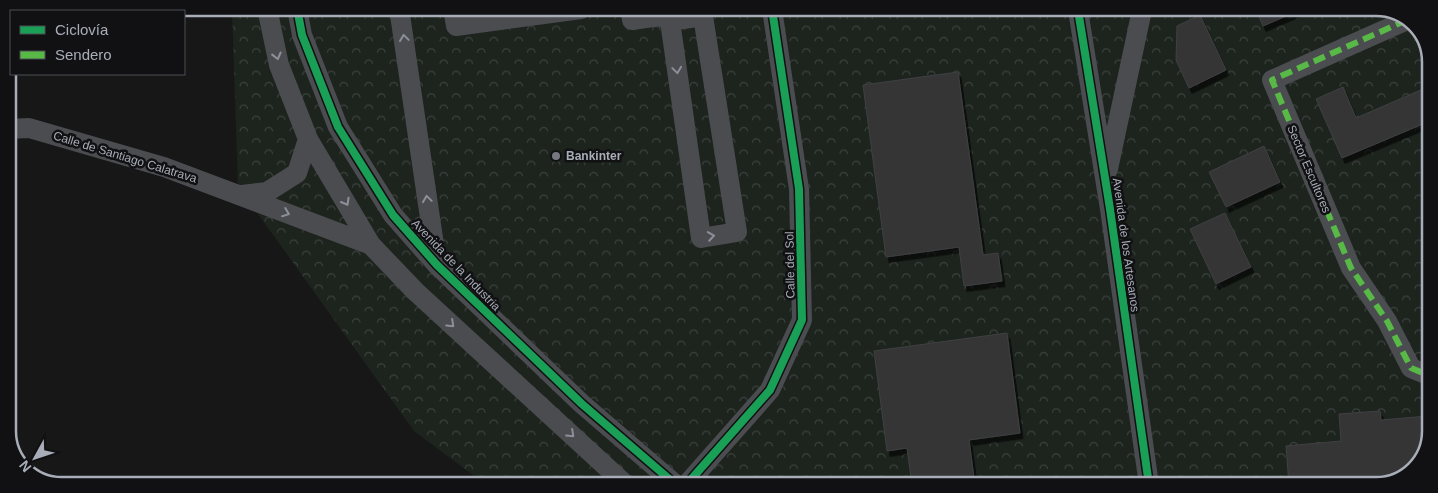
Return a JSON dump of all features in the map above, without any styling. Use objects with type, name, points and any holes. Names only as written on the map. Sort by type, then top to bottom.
[{"type":"street","points":[[268,16],[279,65],[308,139],[371,245],[415,291],[617,477]]},
{"type":"street","name":"Avenida de la Industria","points":[[299,16],[302,34],[338,127],[393,215],[437,264],[582,404],[667,477]]},
{"type":"street","points":[[400,16],[437,264]]},
{"type":"street","points":[[454,16],[456,26],[488,16]]},
{"type":"street","points":[[632,16],[632,20],[660,16],[670,21],[691,16]]},
{"type":"street","points":[[670,21],[701,238],[736,232],[703,16]]},
{"type":"street","name":"Calle del Sol","points":[[694,477],[770,390],[802,320],[800,189],[773,16]]},
{"type":"street","name":"Avenida de los Artesanos","points":[[1079,16],[1106,181],[1148,477]]},
{"type":"street","points":[[1106,181],[1141,16]]},
{"type":"street","name":"Sector Escultores","points":[[1400,23],[1272,80],[1351,268],[1387,321],[1411,368],[1422,372]]},
{"type":"street","name":"Calle de Santiago Calatrava","points":[[16,129],[29,128],[164,167],[371,245]]},
{"type":"street","name":"Calle de Santiago Calatrava","points":[[240,195],[267,192],[297,173],[308,139]]},
{"type":"green space","points":[[232,16],[1382,17],[1399,22],[1412,34],[1416,39],[1422,59],[1421,440],[1416,454],[1404,467],[1391,474],[1376,477],[476,477],[414,431],[238,186]]},
{"type":"building","points":[[1200,16],[1226,70],[1189,88],[1176,60],[1177,26]]},
{"type":"building","points":[[1259,16],[1286,16],[1263,26]]},
{"type":"building","points":[[958,72],[983,255],[998,253],[1002,281],[964,286],[959,247],[886,257],[863,85]]},
{"type":"building","points":[[1343,87],[1356,118],[1422,89],[1422,124],[1342,158],[1316,99]]},
{"type":"building","points":[[1264,146],[1280,182],[1226,207],[1209,172]]},
{"type":"building","points":[[1225,213],[1251,267],[1216,284],[1190,229]]},
{"type":"building","points":[[1007,333],[1020,433],[969,440],[974,477],[911,477],[907,448],[887,451],[874,351]]},
{"type":"building","points":[[1380,411],[1381,420],[1422,417],[1421,440],[1416,454],[1399,471],[1385,476],[1288,477],[1286,446],[1341,441],[1339,414]]},
{"type":"marked path","points":[[1400,23],[1272,80],[1351,268],[1387,321],[1411,368],[1422,373]]},
{"type":"cycle path","points":[[298,16],[302,35],[338,127],[393,215],[437,265],[582,404],[667,477]]},
{"type":"cycle path","points":[[693,477],[770,390],[802,320],[799,189],[773,16]]},
{"type":"cycle path","points":[[1079,16],[1110,209],[1148,477]]},
{"type":"place","name":"Bankinter","points":[[556,156]]}]
